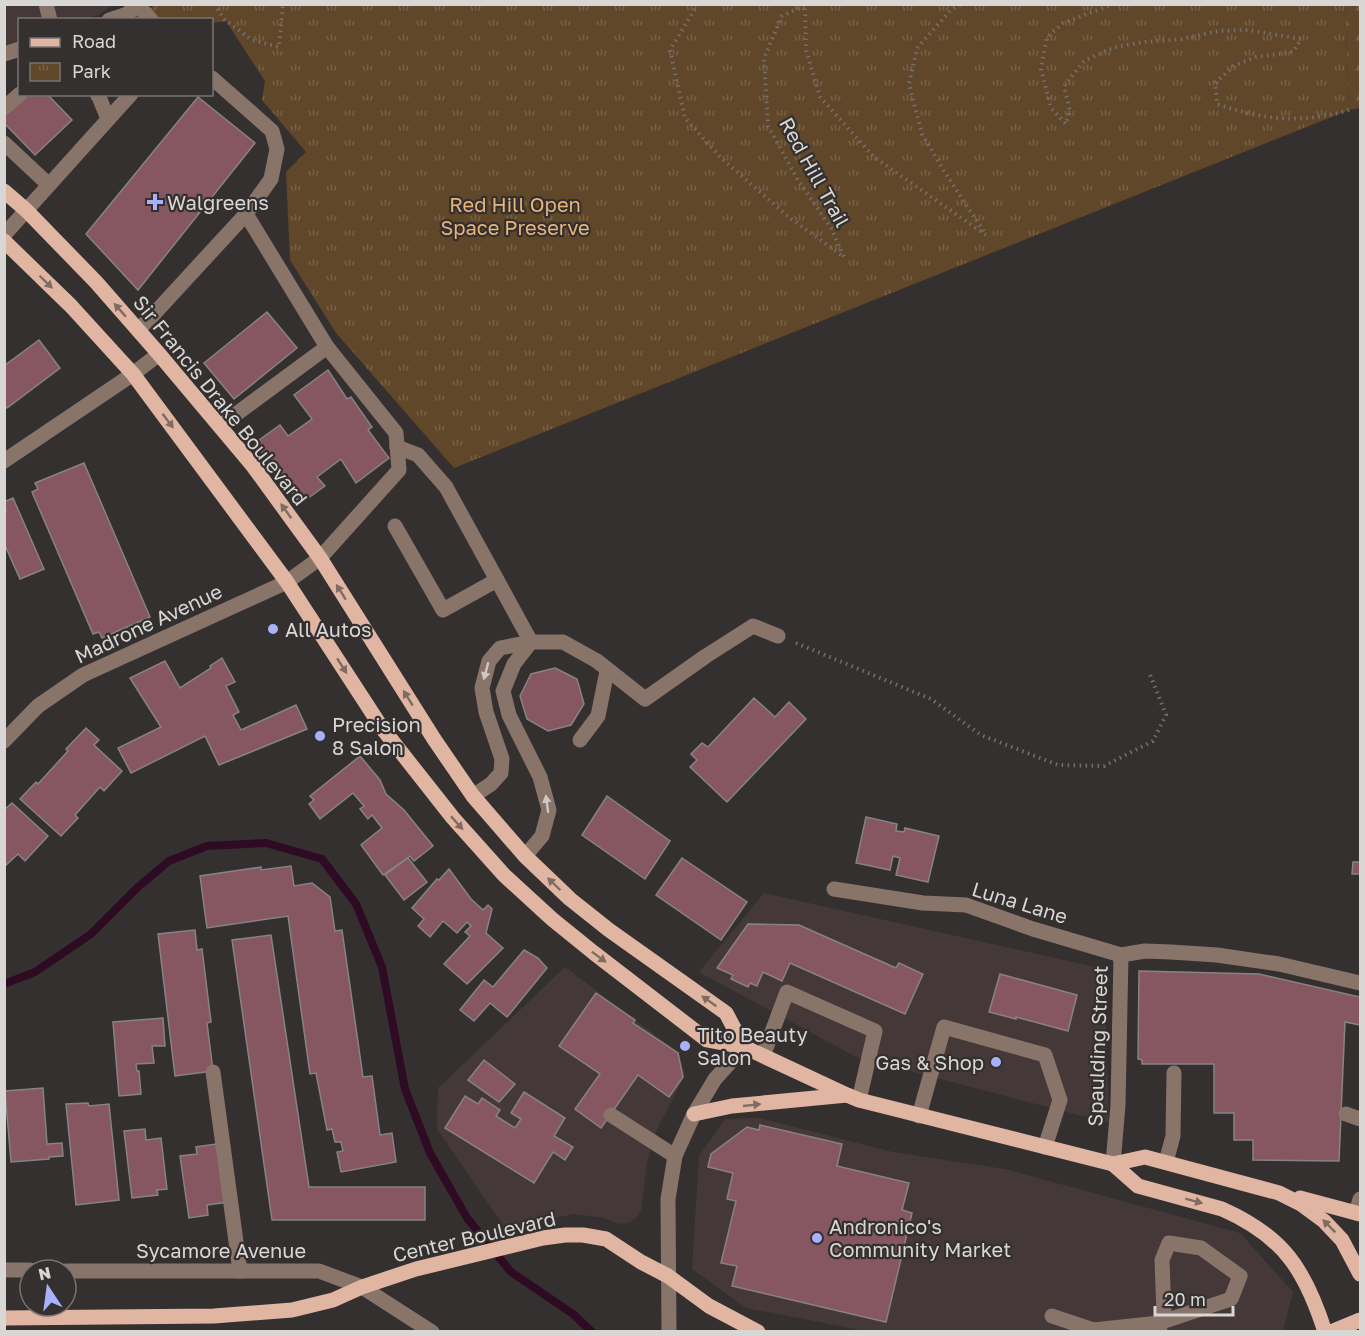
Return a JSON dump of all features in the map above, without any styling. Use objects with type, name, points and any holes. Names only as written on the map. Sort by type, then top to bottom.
[{"type":"main road","name":"Sir Francis Drake Boulevard","points":[[4,191],[26,210],[96,282],[253,466],[320,558],[434,739],[473,796],[525,856],[570,899],[609,930],[726,1013],[744,1047]]},
{"type":"main road","points":[[4,241],[71,306],[133,374],[287,582],[382,728],[453,818],[504,875],[569,933],[708,1040],[744,1047],[853,1097],[920,1116],[1113,1164],[1145,1157],[1268,1189],[1359,1208]]},
{"type":"main road","points":[[694,1114],[732,1106],[853,1097]]},
{"type":"main road","points":[[1113,1164],[1138,1186],[1222,1209],[1261,1230],[1282,1249],[1299,1271],[1316,1304],[1325,1332]]},
{"type":"main road","points":[[1268,1189],[1301,1204],[1324,1221],[1342,1240],[1360,1274]]},
{"type":"main road","name":"Center Boulevard","points":[[4,1318],[214,1316],[292,1310],[333,1300],[362,1287],[416,1269],[543,1238],[583,1235],[606,1239],[668,1276],[709,1306],[758,1332]]},
{"type":"main road","points":[[1331,1332],[1360,1320]]},
{"type":"street","points":[[116,18],[127,14],[138,5],[149,18]]},
{"type":"street","points":[[138,330],[246,214],[271,180],[277,149],[272,131],[213,79]]},
{"type":"street","points":[[4,108],[18,96]]},
{"type":"street","points":[[98,96],[108,119]]},
{"type":"street","points":[[4,235],[128,96]]},
{"type":"street","points":[[4,143],[49,184]]},
{"type":"street","points":[[246,214],[327,347],[396,433],[397,447],[418,455],[446,487],[531,642]]},
{"type":"street","points":[[220,426],[327,347]]},
{"type":"street","points":[[4,460],[133,374],[159,354]]},
{"type":"street","name":"Madrone Avenue","points":[[4,741],[38,706],[83,675],[287,582],[320,558],[399,470],[397,447]]},
{"type":"street","points":[[395,526],[443,610],[497,580]]},
{"type":"street","points":[[473,796],[491,784],[501,773],[502,759],[486,712],[482,688],[489,661],[500,648],[531,642],[563,642],[597,662],[645,699],[753,626],[778,636]]},
{"type":"street","points":[[525,856],[542,836],[549,810],[540,777],[509,715],[503,691],[514,664],[531,642]]},
{"type":"street","points":[[580,740],[598,716],[607,671]]},
{"type":"street","name":"Luna Lane","points":[[834,889],[923,903],[966,905],[1034,929],[1121,955]]},
{"type":"street","name":"Spaulding Street","points":[[1113,1164],[1118,1106],[1121,955],[1145,951],[1217,955],[1280,964],[1360,982]]},
{"type":"street","points":[[763,1056],[788,992],[875,1031],[853,1097]]},
{"type":"street","points":[[920,1116],[944,1027],[1045,1055],[1060,1100],[1045,1147]]},
{"type":"street","points":[[669,1332],[668,1199],[675,1156],[694,1114],[716,1078],[744,1047]]},
{"type":"street","points":[[213,1072],[240,1271]]},
{"type":"street","points":[[1166,1162],[1173,1136],[1174,1073]]},
{"type":"street","points":[[612,1115],[675,1156]]},
{"type":"street","points":[[1052,1316],[1094,1331],[1160,1327],[1231,1299],[1240,1276],[1201,1248],[1169,1243],[1162,1260],[1164,1314],[1160,1327]]},
{"type":"street","name":"Sycamore Avenue","points":[[78,1271],[319,1271],[362,1287],[432,1332]]},
{"type":"path","points":[[214,4],[225,20],[252,40],[279,48],[283,4]]},
{"type":"path","name":"Red Hill Trail","points":[[698,4],[670,50],[685,118],[720,157],[790,218],[844,257],[831,228],[798,180],[768,126],[764,58],[782,16],[805,5],[806,50],[820,97],[873,157],[986,235],[922,134],[909,84],[917,48],[952,9],[962,4]]},
{"type":"path","points":[[1114,4],[1063,23],[1047,37],[1041,69],[1050,108],[1066,124],[1070,111],[1064,86],[1084,62],[1115,47],[1182,39],[1218,31],[1248,30],[1301,39],[1293,52],[1256,57],[1234,66],[1215,83],[1217,104],[1259,116],[1295,120],[1349,110]]},
{"type":"path","points":[[778,636],[931,699],[981,735],[1058,765],[1104,766],[1153,741],[1166,715],[1149,672]]},
{"type":"shaded area","points":[[5,5],[113,5],[98,15],[88,18],[18,18],[18,43],[5,48]]},
{"type":"shaded area","points":[[764,893],[1104,969],[1109,1123],[856,1057],[699,972]]},
{"type":"shaded area","points":[[565,967],[679,1053],[685,1075],[658,1127],[647,1162],[641,1211],[638,1216],[628,1223],[620,1224],[604,1218],[574,1214],[505,1228],[437,1129],[438,1088]]},
{"type":"shaded area","points":[[759,1118],[893,1152],[1005,1169],[1240,1233],[1293,1292],[1283,1331],[871,1332],[746,1308],[692,1269],[699,1156],[725,1119]]},
{"type":"green space","name":"Red Hill Open Space Preserve","points":[[155,4],[1345,5],[1349,110],[454,468],[336,333],[290,260],[286,172],[306,152],[262,100],[265,81],[226,21],[213,23],[213,18],[132,18]]},
{"type":"green space","points":[[1345,5],[1360,5],[1360,108],[1349,110]]},
{"type":"building","points":[[24,96],[49,96],[72,120],[35,155],[4,123],[4,115]]},
{"type":"building","name":"Walgreens","points":[[198,97],[255,143],[138,290],[86,234]]},
{"type":"building","points":[[267,312],[297,348],[234,399],[204,363]]},
{"type":"building","points":[[39,340],[60,368],[7,408],[4,405],[4,366]]},
{"type":"building","points":[[328,370],[347,399],[351,397],[372,427],[368,430],[389,458],[356,483],[341,459],[317,477],[325,486],[300,504],[255,443],[280,425],[288,436],[312,419],[294,395]]},
{"type":"building","points":[[84,463],[150,617],[102,638],[99,632],[93,634],[32,492],[38,489],[35,483]]},
{"type":"building","points":[[13,498],[44,569],[20,579],[4,543],[4,510],[6,510],[4,502]]},
{"type":"building","points":[[222,658],[235,682],[226,686],[239,712],[233,715],[241,730],[296,705],[307,729],[219,765],[205,736],[131,773],[118,748],[161,727],[130,678],[165,661],[180,688]]},
{"type":"building","points":[[555,668],[577,679],[584,704],[571,725],[548,731],[527,719],[520,696],[531,674]]},
{"type":"building","points":[[754,698],[775,717],[789,702],[806,719],[727,802],[690,767],[697,760],[691,754],[702,743],[708,747]]},
{"type":"building","points":[[86,728],[99,740],[94,745],[122,771],[104,791],[100,787],[75,815],[78,818],[61,836],[20,799],[36,782],[38,784]]},
{"type":"building","points":[[360,756],[380,780],[386,794],[404,810],[433,846],[414,861],[410,856],[383,875],[361,845],[382,828],[372,815],[368,819],[360,809],[364,806],[353,793],[320,819],[309,804],[314,800],[310,796]]},
{"type":"building","points":[[607,796],[670,841],[645,879],[582,835]]},
{"type":"building","points":[[12,803],[48,836],[25,861],[18,854],[4,867],[4,810]]},
{"type":"building","points":[[866,817],[897,824],[896,831],[904,832],[905,828],[939,836],[928,882],[896,875],[900,858],[893,856],[890,870],[856,863]]},
{"type":"building","points":[[408,858],[427,882],[404,900],[385,875]]},
{"type":"building","points":[[682,858],[747,902],[721,940],[656,895]]},
{"type":"building","points":[[1353,862],[1360,862],[1360,874],[1352,874]]},
{"type":"building","points":[[291,866],[294,886],[312,883],[330,897],[335,931],[342,930],[363,1077],[372,1076],[380,1135],[392,1133],[396,1162],[341,1172],[337,1152],[343,1151],[341,1142],[335,1142],[332,1129],[327,1130],[316,1073],[310,1074],[288,916],[207,928],[200,876],[261,867],[261,870]]},
{"type":"building","points":[[449,869],[471,899],[483,910],[488,905],[492,909],[486,933],[503,948],[467,984],[444,964],[470,936],[465,932],[471,926],[467,922],[457,933],[443,921],[430,937],[418,926],[424,919],[412,908],[437,879],[439,880]]},
{"type":"building","points":[[748,924],[799,925],[896,968],[899,963],[923,974],[905,1014],[790,963],[782,981],[763,972],[757,986],[750,983],[748,987],[731,979],[733,975],[717,968]]},
{"type":"building","points":[[195,930],[197,950],[202,949],[211,1022],[207,1023],[213,1071],[175,1076],[158,934]]},
{"type":"building","points":[[271,935],[309,1187],[425,1187],[425,1220],[272,1220],[232,940]]},
{"type":"building","points":[[524,950],[538,958],[547,968],[507,1017],[490,1003],[474,1021],[460,1010],[484,980],[493,987]]},
{"type":"building","points":[[1139,971],[1259,974],[1360,997],[1360,1025],[1345,1022],[1339,1161],[1253,1160],[1253,1140],[1234,1140],[1234,1113],[1214,1113],[1214,1064],[1142,1064],[1142,1060],[1138,1059]]},
{"type":"building","points":[[1000,974],[1077,995],[1068,1031],[989,1012]]},
{"type":"building","points":[[596,993],[635,1020],[633,1023],[678,1053],[683,1077],[669,1097],[638,1075],[601,1128],[575,1109],[600,1074],[559,1046]]},
{"type":"building","points":[[163,1018],[165,1046],[152,1046],[154,1063],[136,1064],[137,1071],[139,1071],[141,1094],[119,1096],[113,1022]]},
{"type":"building","points":[[484,1060],[515,1084],[499,1102],[468,1080]]},
{"type":"building","points":[[43,1088],[47,1144],[62,1143],[63,1156],[11,1162],[5,1091]]},
{"type":"building","points":[[524,1092],[565,1118],[554,1136],[573,1147],[565,1160],[553,1152],[534,1183],[445,1128],[465,1096],[478,1104],[482,1098],[500,1110],[496,1116],[515,1128],[521,1119],[511,1113]]},
{"type":"building","points":[[88,1103],[89,1106],[109,1104],[119,1200],[76,1205],[66,1104]]},
{"type":"building","name":"Andronico's Community Market","points":[[760,1125],[842,1144],[837,1166],[909,1183],[902,1210],[912,1213],[886,1322],[732,1286],[737,1266],[721,1263],[736,1201],[727,1199],[733,1173],[708,1167],[711,1154],[747,1127],[759,1130]]},
{"type":"building","points":[[145,1129],[146,1140],[161,1138],[167,1189],[157,1190],[158,1195],[132,1198],[124,1131]]},
{"type":"building","points":[[216,1144],[228,1202],[207,1205],[208,1215],[189,1218],[180,1156],[197,1154],[196,1147]]},
{"type":"waterway","points":[[4,984],[35,972],[91,934],[138,887],[169,861],[207,846],[266,843],[322,859],[356,904],[382,967],[405,1089],[430,1153],[467,1218],[511,1272],[573,1314],[592,1332]]},
{"type":"place","name":"Walgreens","points":[[155,202]]},
{"type":"place","name":"All Autos","points":[[273,629]]},
{"type":"place","name":"Precision 8 Salon","points":[[320,736]]},
{"type":"place","name":"Tito Beauty Salon","points":[[685,1046]]},
{"type":"place","name":"Gas & Shop","points":[[996,1062]]},
{"type":"place","name":"Andronico's Community Market","points":[[817,1238]]}]
